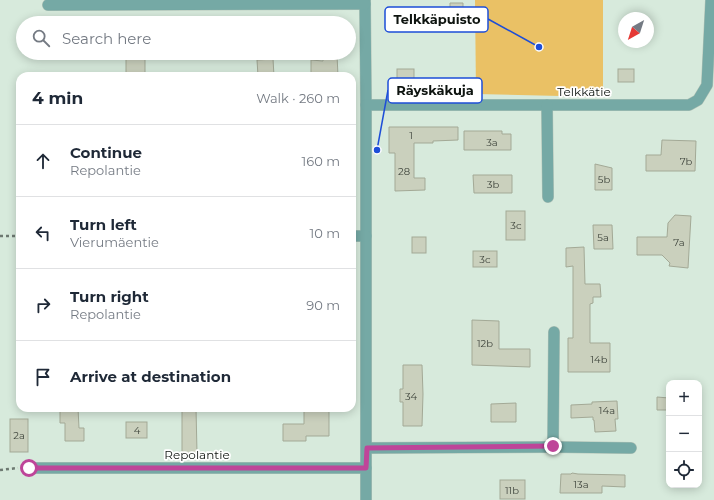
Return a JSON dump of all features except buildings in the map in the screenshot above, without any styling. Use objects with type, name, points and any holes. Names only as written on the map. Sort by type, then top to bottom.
[{"type":"street","name":"Telkkätie","points":[[366,105],[689,105],[698,100],[707,85],[712,0]]},
{"type":"street","points":[[48,5],[365,2],[366,500]]},
{"type":"street","points":[[547,105],[548,196]]},
{"type":"street","points":[[356,236],[366,236]]},
{"type":"street","points":[[553,446],[554,332]]},
{"type":"street","points":[[367,448],[553,446],[631,448]]},
{"type":"street","name":"Repolantie","points":[[29,468],[366,468]]},
{"type":"path","points":[[0,236],[16,236]]},
{"type":"path","points":[[0,470],[29,468]]},
{"type":"shaded area","points":[[475,0],[603,0],[603,97],[476,94]]},
{"type":"place","name":"Telkkäpuisto","points":[[539,47]]},
{"type":"place","name":"Räyskäkuja","points":[[377,150]]},
{"type":"route","points":[[29,468],[366,468],[367,448],[553,446]]}]
